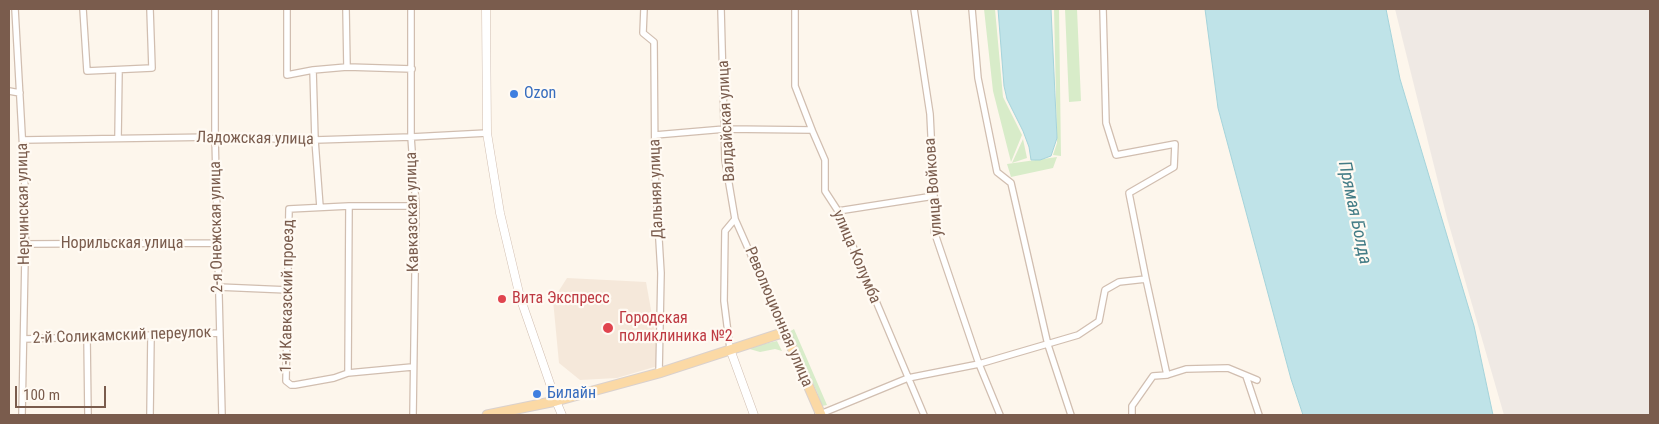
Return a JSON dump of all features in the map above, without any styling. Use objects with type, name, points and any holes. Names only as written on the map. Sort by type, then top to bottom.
[{"type":"main road","points":[[487,415],[556,401],[659,373],[785,332]]},
{"type":"main road","name":"Революционная улица","points":[[785,332],[819,415]]},
{"type":"street","name":"Нерчинская улица","points":[[15,9],[26,206],[22,415]]},
{"type":"street","points":[[83,9],[87,71],[152,68],[150,9]]},
{"type":"street","name":"2-я Онежская улица","points":[[215,9],[215,137],[222,415]]},
{"type":"street","points":[[287,9],[287,75],[313,70],[347,67],[412,70]]},
{"type":"street","points":[[346,9],[347,67]]},
{"type":"street","name":"Кавказская улица","points":[[411,9],[412,137],[416,206],[412,367],[413,415]]},
{"type":"street","points":[[486,9],[487,133],[500,213],[520,297],[562,415]]},
{"type":"street","name":"Дальняя улица","points":[[644,9],[643,33],[654,42],[655,172],[661,273],[659,373]]},
{"type":"street","name":"Валдайская улица","points":[[721,9],[725,160],[736,218]]},
{"type":"street","name":"улица Колумба","points":[[795,9],[795,86],[825,160],[824,191],[838,211],[924,415]]},
{"type":"street","name":"улица Войкова","points":[[914,9],[930,114],[934,231],[979,364],[1000,415]]},
{"type":"street","points":[[972,9],[978,78],[998,172],[1011,183],[1048,345],[1071,415]]},
{"type":"street","points":[[1103,9],[1106,123],[1116,155],[1175,144],[1174,167],[1130,192],[1146,279],[1167,375]]},
{"type":"street","points":[[118,138],[119,70]]},
{"type":"street","points":[[313,70],[315,140],[320,207]]},
{"type":"street","points":[[9,91],[20,93]]},
{"type":"street","points":[[655,135],[725,129],[812,130]]},
{"type":"street","name":"Ладожская улица","points":[[23,140],[215,137],[315,140],[487,133]]},
{"type":"street","points":[[838,211],[934,196]]},
{"type":"street","points":[[348,373],[349,206]]},
{"type":"street","name":"1-й Кавказский проезд","points":[[412,367],[348,373],[334,378],[295,385],[291,385],[286,381],[290,209],[349,206],[416,206]]},
{"type":"street","points":[[736,218],[725,231],[724,301],[730,350],[754,415]]},
{"type":"street","name":"Революционная улица","points":[[736,218],[785,332]]},
{"type":"street","name":"Норильская улица","points":[[25,244],[218,243]]},
{"type":"street","points":[[819,415],[908,378],[979,364],[1078,335],[1099,321],[1104,290],[1119,282],[1146,279]]},
{"type":"street","points":[[218,287],[288,290]]},
{"type":"street","name":"2-й Соликамский переулок","points":[[24,339],[220,333]]},
{"type":"street","points":[[150,415],[151,335]]},
{"type":"street","points":[[87,337],[88,415]]},
{"type":"street","points":[[1132,415],[1132,406],[1153,376],[1167,375],[1186,369],[1228,368],[1258,380]]},
{"type":"street","points":[[1246,376],[1259,415]]},
{"type":"shaded area","points":[[1395,9],[1650,9],[1650,415],[1504,415],[1447,218]]},
{"type":"shaded area","points":[[567,278],[646,282],[661,365],[617,378],[580,380],[559,363],[553,300]]},
{"type":"green space","points":[[984,9],[995,9],[1003,97],[1022,135],[1011,162],[993,91]]},
{"type":"green space","points":[[1054,9],[1059,9],[1061,156],[1053,155],[1057,143]]},
{"type":"green space","points":[[1065,9],[1077,9],[1081,101],[1069,102]]},
{"type":"green space","points":[[1023,139],[1027,158],[1012,163]]},
{"type":"green space","points":[[1057,157],[1053,168],[1011,177],[1007,164]]},
{"type":"green space","points":[[794,329],[827,405],[822,406],[789,332]]},
{"type":"green space","points":[[777,341],[782,351],[775,349],[760,352],[746,348]]},
{"type":"water","points":[[998,9],[1051,9],[1057,138],[1051,156],[1040,160],[1031,160],[1029,147],[1023,131],[1007,99],[1004,86]]},
{"type":"water","name":"Прямая Болда","points":[[1205,9],[1386,9],[1400,79],[1474,326],[1493,415],[1303,415],[1291,379],[1218,108]]},
{"type":"place","name":"Ozon","points":[[514,94]]},
{"type":"place","name":"Вита Экспресс","points":[[502,299]]},
{"type":"place","name":"Городская поликлиника №2","points":[[608,328]]},
{"type":"place","name":"Билайн","points":[[537,394]]}]
